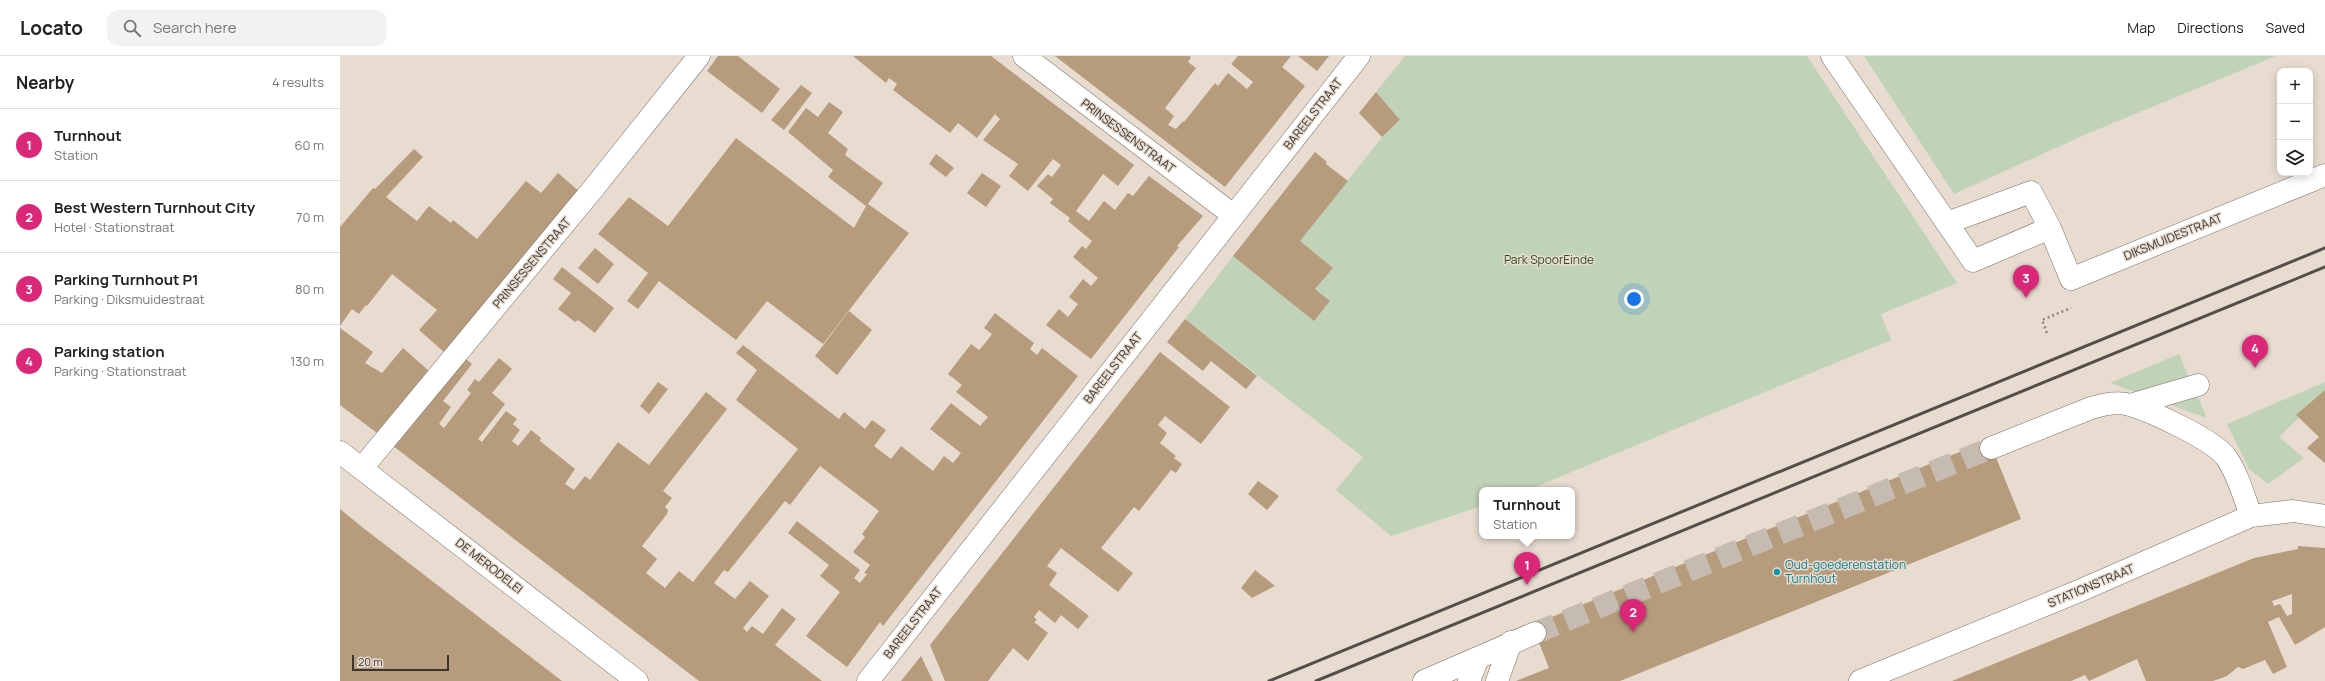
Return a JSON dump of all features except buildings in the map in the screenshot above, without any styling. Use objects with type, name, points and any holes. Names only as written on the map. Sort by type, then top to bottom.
[{"type":"street","name":"PRINSESSENSTRAAT","points":[[362,468],[593,189],[699,56]]},
{"type":"street","name":"PRINSESSENSTRAAT","points":[[1024,56],[1233,216]]},
{"type":"street","name":"BAREELSTRAAT","points":[[868,681],[1359,56]]},
{"type":"street","points":[[1832,56],[1973,261],[2050,228]]},
{"type":"street","name":"DIKSMUIDESTRAAT","points":[[1947,223],[2031,192],[2050,228],[2071,279],[2325,174]]},
{"type":"street","points":[[1991,448],[2091,408],[2104,404],[2130,405],[2198,384]]},
{"type":"street","points":[[2130,405],[2203,438],[2221,451],[2232,468],[2252,516]]},
{"type":"street","name":"DE MERODELEI","points":[[340,452],[627,678]]},
{"type":"street","name":"STATIONSTRAAT","points":[[1860,681],[2079,591],[2252,516],[2294,511],[2325,516]]},
{"type":"street","points":[[1424,681],[1443,676],[1511,642],[1535,633]]},
{"type":"street","points":[[1497,681],[1511,642]]},
{"type":"street","points":[[1469,681],[1478,658]]},
{"type":"green space","name":"Park SpoorEinde","points":[[1405,56],[1807,56],[1957,283],[1881,314],[1891,340],[1535,487],[1479,487],[1479,507],[1391,536],[1336,490],[1363,457],[1185,319],[1233,256],[1314,320],[1330,301],[1315,289],[1332,268],[1300,241],[1382,137],[1400,121],[1376,92]]},
{"type":"green space","points":[[1864,56],[2276,56],[2089,133],[1954,194]]},
{"type":"green space","points":[[2179,354],[2207,418],[2110,383]]},
{"type":"green space","points":[[2325,382],[2325,392],[2279,437],[2304,458],[2268,484],[2249,469],[2227,424]]},
{"type":"tunnel","points":[[1535,633],[1991,448]]},
{"type":"railway","points":[[1269,681],[2325,248]]},
{"type":"railway","points":[[1316,681],[2325,267]]},
{"type":"place","name":"Parking Turnhout P1","points":[[2026,298]]},
{"type":"place","name":"Parking station","points":[[2255,368]]},
{"type":"place","name":"Oud-goederenstation Turnhout","points":[[1777,572]]},
{"type":"place","name":"Turnhout","points":[[1527,585]]},
{"type":"place","name":"Best Western Turnhout City","points":[[1633,632]]}]
